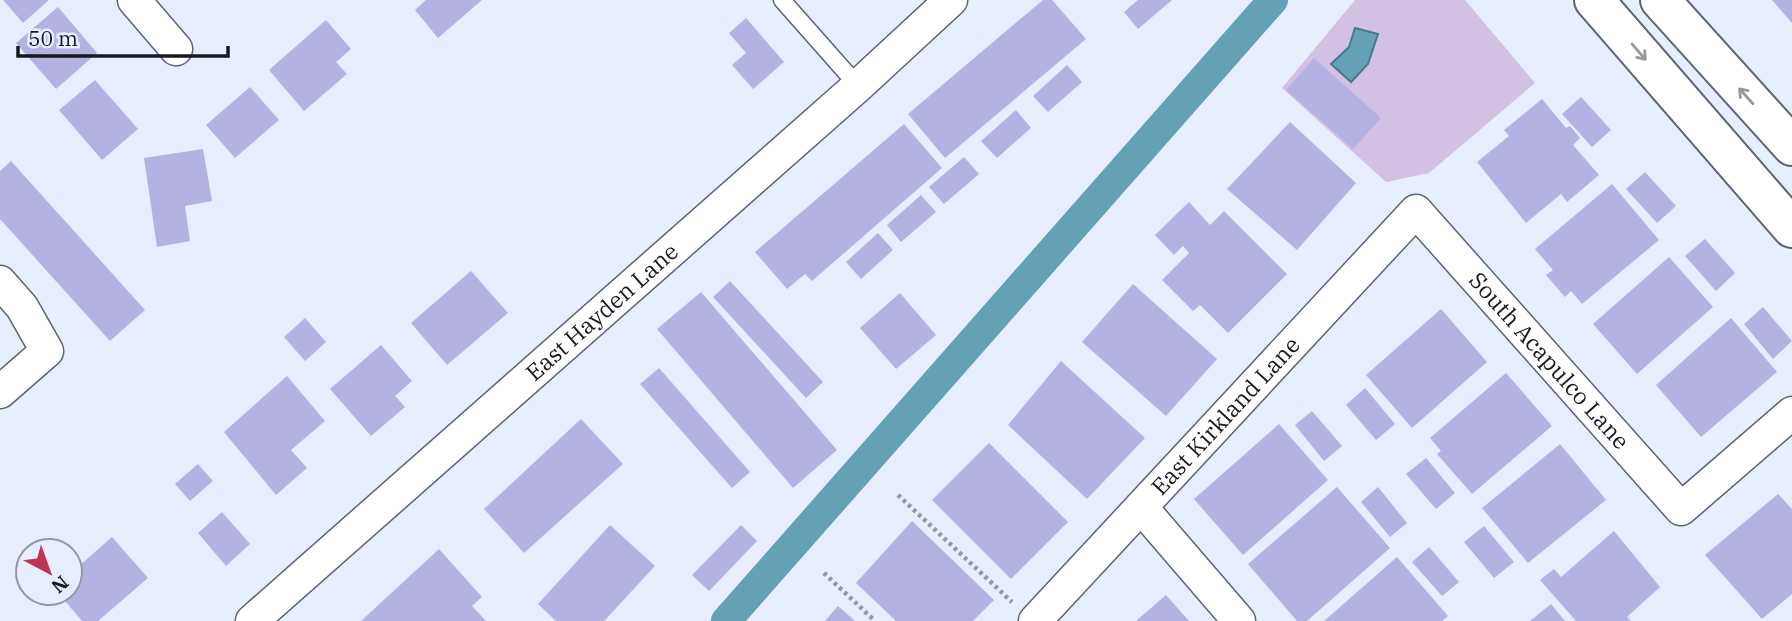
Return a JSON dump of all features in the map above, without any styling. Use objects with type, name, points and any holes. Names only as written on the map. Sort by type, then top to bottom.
[{"type":"main road","points":[[1594,0],[1792,228]]},
{"type":"main road","points":[[1660,0],[1792,146]]},
{"type":"street","points":[[134,0],[176,49]]},
{"type":"street","name":"East Hayden Lane","points":[[252,621],[858,86],[951,0]]},
{"type":"street","name":"East Kirkland Lane","points":[[1025,612],[1141,508],[1416,211]]},
{"type":"street","name":"South Acapulco Lane","points":[[1416,211],[1681,509],[1792,413]]},
{"type":"street","points":[[0,282],[22,307],[47,351],[0,393]]},
{"type":"street","points":[[1141,508],[1239,621]]},
{"type":"lane","points":[[782,0],[858,86]]},
{"type":"path","points":[[898,495],[1025,612]]},
{"type":"path","points":[[824,573],[875,621]]},
{"type":"shaded area","points":[[1355,0],[1465,0],[1535,83],[1429,173],[1386,182],[1282,88]]},
{"type":"water","points":[[1355,28],[1378,34],[1368,64],[1351,82],[1331,64],[1349,47]]},
{"type":"building","points":[[3,0],[49,0],[23,23]]},
{"type":"building","points":[[426,0],[482,0],[438,38],[415,10]]},
{"type":"building","points":[[1043,0],[1052,0],[1086,39],[945,158],[908,114]]},
{"type":"building","points":[[1138,0],[1172,0],[1138,29],[1124,12]]},
{"type":"building","points":[[1772,0],[1792,0],[1792,23]]},
{"type":"building","points":[[58,7],[97,53],[56,89],[16,43]]},
{"type":"building","points":[[746,18],[784,62],[753,89],[732,65],[746,53],[729,33]]},
{"type":"building","points":[[326,20],[351,49],[336,62],[347,74],[304,111],[269,70]]},
{"type":"building","points":[[1314,58],[1381,118],[1353,149],[1286,90]]},
{"type":"building","points":[[1067,65],[1082,82],[1048,112],[1033,96]]},
{"type":"building","points":[[95,80],[138,129],[102,160],[59,110]]},
{"type":"building","points":[[250,87],[279,120],[235,158],[206,125]]},
{"type":"building","points":[[1581,97],[1611,130],[1592,147],[1562,114]]},
{"type":"building","points":[[1542,99],[1566,128],[1570,126],[1580,138],[1573,145],[1599,175],[1567,202],[1561,194],[1526,223],[1477,162],[1509,136],[1504,130]]},
{"type":"building","points":[[1016,110],[1031,128],[997,158],[981,141]]},
{"type":"building","points":[[1290,122],[1356,183],[1297,250],[1227,189]]},
{"type":"building","points":[[904,124],[942,168],[812,281],[805,274],[787,289],[755,252]]},
{"type":"building","points":[[203,149],[212,201],[185,206],[190,241],[157,247],[144,158]]},
{"type":"building","points":[[964,157],[979,174],[944,204],[929,187]]},
{"type":"building","points":[[11,161],[145,310],[110,341],[0,219],[0,171]]},
{"type":"building","points":[[1645,172],[1676,206],[1657,223],[1626,189]]},
{"type":"building","points":[[1612,184],[1659,240],[1582,304],[1571,291],[1565,297],[1546,275],[1553,270],[1535,249]]},
{"type":"building","points":[[921,195],[936,212],[901,242],[887,225]]},
{"type":"building","points":[[1189,202],[1210,225],[1224,211],[1287,274],[1228,333],[1200,305],[1193,311],[1162,280],[1189,253],[1183,246],[1174,255],[1155,235]]},
{"type":"building","points":[[878,233],[893,250],[861,279],[846,262]]},
{"type":"building","points":[[1705,239],[1735,273],[1716,291],[1685,256]]},
{"type":"building","points":[[1669,257],[1713,307],[1637,374],[1593,324]]},
{"type":"building","points":[[471,271],[508,313],[447,365],[411,323]]},
{"type":"building","points":[[730,281],[823,382],[806,398],[713,297]]},
{"type":"building","points":[[1133,284],[1217,359],[1166,416],[1082,342]]},
{"type":"building","points":[[701,292],[837,450],[793,488],[657,329]]},
{"type":"building","points":[[900,293],[936,335],[896,369],[860,328]]},
{"type":"building","points":[[1763,307],[1792,341],[1773,359],[1744,324]]},
{"type":"building","points":[[1441,309],[1487,362],[1412,428],[1366,375]]},
{"type":"building","points":[[305,318],[326,342],[305,361],[284,337]]},
{"type":"building","points":[[1731,318],[1777,372],[1701,437],[1656,385]]},
{"type":"building","points":[[381,345],[412,381],[395,396],[405,407],[371,436],[330,389]]},
{"type":"building","points":[[1061,361],[1145,438],[1087,499],[1008,425]]},
{"type":"building","points":[[659,368],[750,472],[732,488],[640,384]]},
{"type":"building","points":[[1506,373],[1552,426],[1472,494],[1437,454],[1441,451],[1430,438]]},
{"type":"building","points":[[287,376],[325,421],[291,450],[307,468],[276,495],[224,432]]},
{"type":"building","points":[[1365,388],[1395,424],[1376,440],[1346,405]]},
{"type":"building","points":[[1312,411],[1342,446],[1324,461],[1295,425]]},
{"type":"building","points":[[581,419],[623,464],[524,553],[484,509]]},
{"type":"building","points":[[1279,424],[1328,480],[1243,555],[1194,499]]},
{"type":"building","points":[[989,443],[1068,522],[1011,579],[932,500]]},
{"type":"building","points":[[1560,444],[1606,500],[1528,563],[1482,508]]},
{"type":"building","points":[[1426,458],[1455,493],[1436,509],[1406,474]]},
{"type":"building","points":[[198,464],[213,481],[190,501],[175,484]]},
{"type":"building","points":[[1337,487],[1390,548],[1307,621],[1297,621],[1248,564]]},
{"type":"building","points":[[1378,487],[1407,523],[1390,537],[1361,502]]},
{"type":"building","points":[[1778,494],[1792,509],[1792,594],[1762,619],[1705,555]]},
{"type":"building","points":[[222,512],[250,544],[226,566],[198,533]]},
{"type":"building","points":[[912,521],[994,600],[973,621],[896,621],[856,583]]},
{"type":"building","points":[[610,525],[655,566],[604,621],[556,621],[538,604]]},
{"type":"building","points":[[741,525],[757,541],[709,591],[692,575]]},
{"type":"building","points":[[1484,526],[1514,562],[1494,578],[1464,542]]},
{"type":"building","points":[[1614,531],[1660,587],[1627,617],[1631,621],[1576,621],[1540,580],[1554,569],[1561,577]]},
{"type":"building","points":[[112,537],[148,578],[98,621],[82,621],[70,607],[84,607],[84,562]]},
{"type":"building","points":[[1429,547],[1459,582],[1442,596],[1412,562]]},
{"type":"building","points":[[439,549],[482,597],[472,606],[486,621],[361,621]]},
{"type":"building","points":[[1397,557],[1448,616],[1442,621],[1324,621]]},
{"type":"building","points":[[1166,595],[1189,621],[1136,621]]},
{"type":"building","points":[[1551,604],[1565,621],[1530,621]]},
{"type":"building","points":[[838,606],[855,621],[825,621]]},
{"type":"waterway","points":[[726,621],[1273,0]]}]
